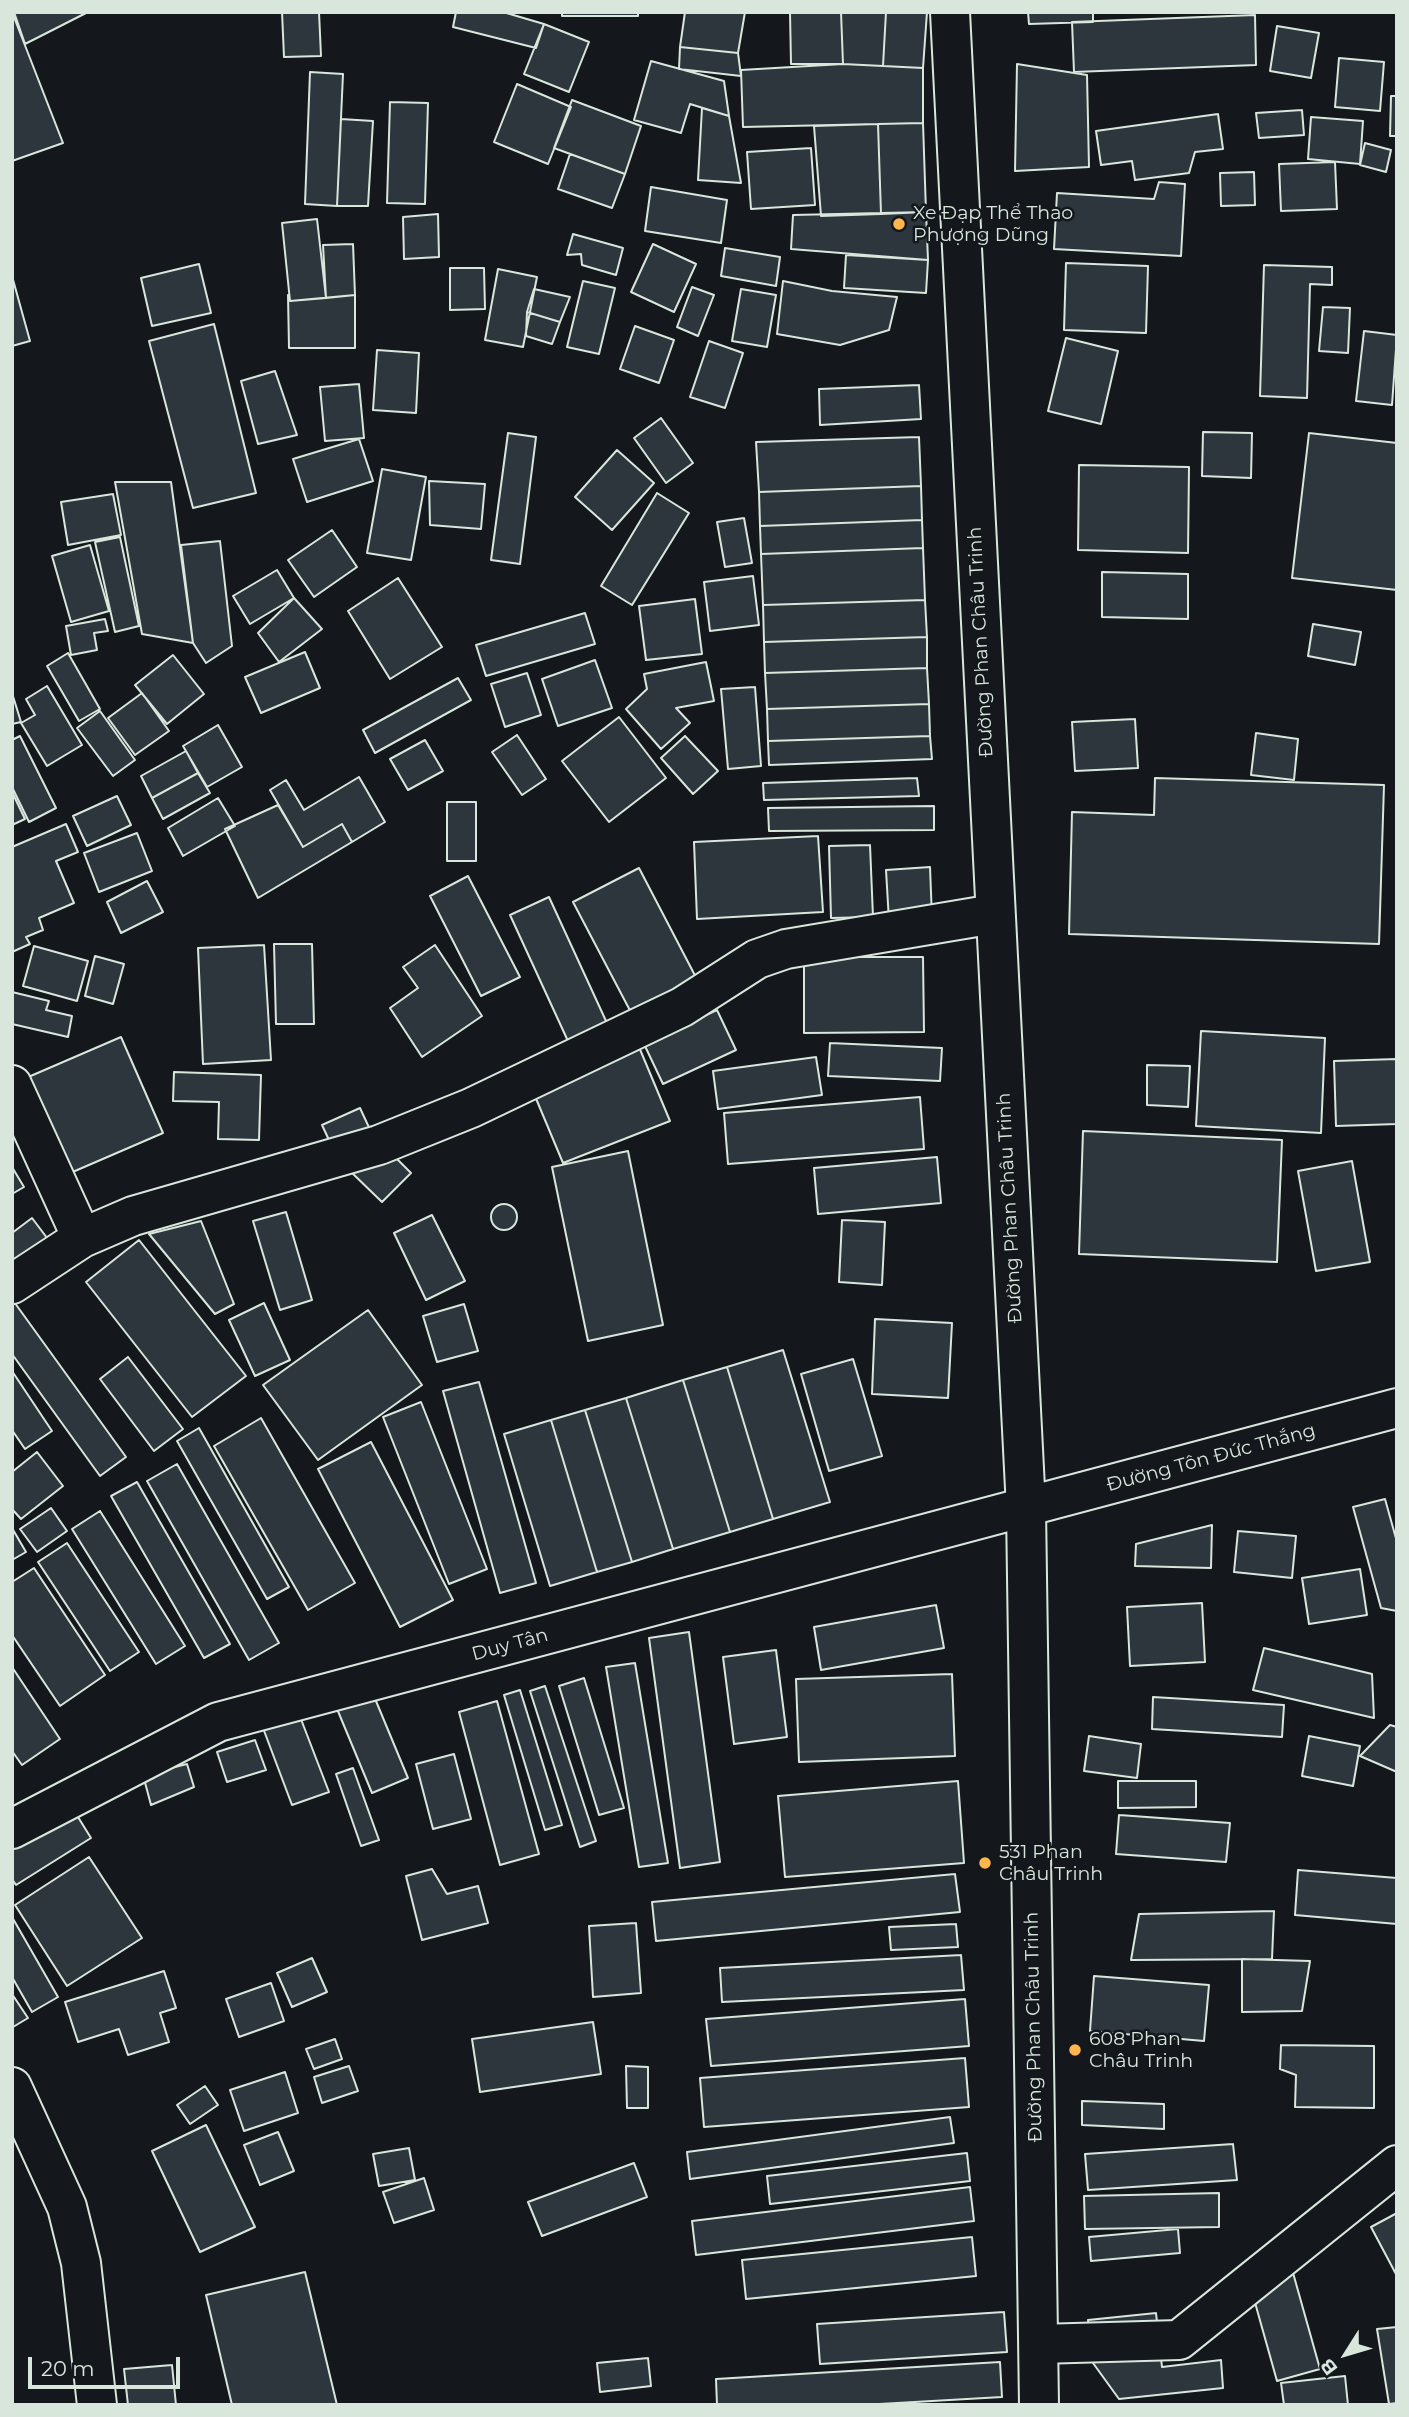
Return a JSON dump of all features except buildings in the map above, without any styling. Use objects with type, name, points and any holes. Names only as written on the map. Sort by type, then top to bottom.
[{"type":"street","name":"Đường Phan Châu Trinh","points":[[950,12],[1026,1508],[1040,2405]]},
{"type":"street","points":[[12,1284],[82,1238],[133,1216],[379,1145],[471,1108],[682,1007],[757,959],[786,949],[994,914]]},
{"type":"street","points":[[12,1085],[82,1238]]},
{"type":"street","name":"Đường Tôn Đức Thắng","points":[[1026,1508],[1397,1408]]},
{"type":"street","name":"Duy Tân","points":[[12,1829],[218,1722],[1026,1508]]},
{"type":"street","points":[[12,2087],[67,2207],[81,2263],[97,2405]]},
{"type":"street","points":[[1039,2344],[1178,2340],[1397,2165]]},
{"type":"place","name":"Xe Đạp Thể Thao Phượng Dũng","points":[[899,224]]},
{"type":"place","name":"531 Phan Châu Trinh","points":[[985,1863]]},
{"type":"place","name":"608 Phan Châu Trinh","points":[[1075,2050]]}]
